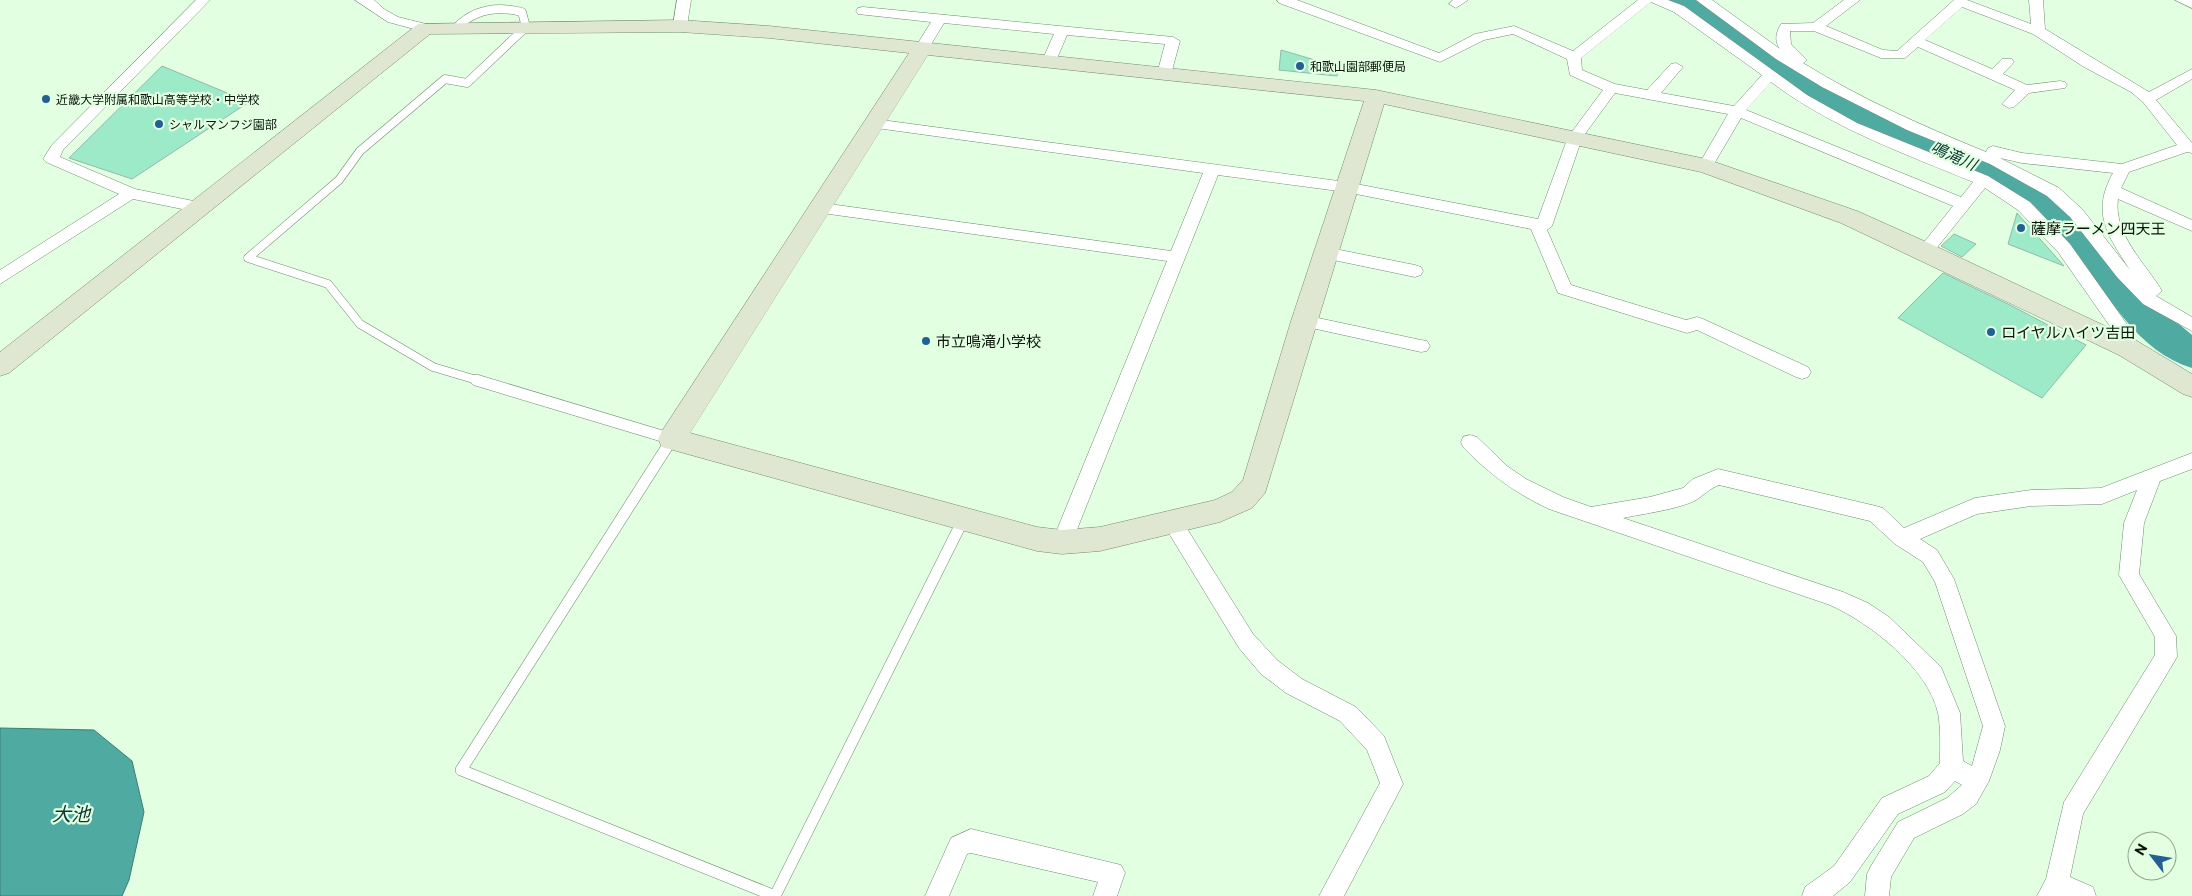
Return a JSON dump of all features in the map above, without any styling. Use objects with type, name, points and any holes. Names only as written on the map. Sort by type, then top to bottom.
[{"type":"street","points":[[202,208],[131,193],[51,159],[57,148],[203,0]]},
{"type":"street","points":[[362,0],[367,0],[376,12],[393,21],[425,28],[680,26],[922,48],[1376,96],[1575,137],[1706,166],[1849,217],[1925,251],[2128,348],[2192,387]]},
{"type":"street","points":[[680,26],[684,0]]},
{"type":"street","points":[[1284,0],[1394,39],[1440,58],[1480,37],[1514,30],[1574,57]]},
{"type":"street","points":[[1574,57],[1646,0]]},
{"type":"street","points":[[1656,0],[1679,9],[1708,28],[1769,76],[1802,98],[1852,126],[1983,180],[2024,206],[2064,248],[2120,327],[2128,348]]},
{"type":"street","points":[[1703,0],[1780,56],[1827,84],[1883,113],[1995,161],[2052,192],[2076,213],[2123,272],[2149,300],[2192,326]]},
{"type":"street","points":[[1816,27],[1853,0]]},
{"type":"street","points":[[2036,0],[2038,32]]},
{"type":"street","points":[[2182,0],[2192,4]]},
{"type":"street","points":[[1827,84],[1784,44],[1783,32],[1786,28],[1816,27],[1881,54],[1900,55],[1955,1],[2038,32],[2089,64],[2136,89],[2148,99],[2189,148],[2123,169],[2022,158],[1998,153],[1883,113]]},
{"type":"street","points":[[863,10],[1173,41],[1164,74]]},
{"type":"street","points":[[940,18],[822,208],[672,439],[963,520],[1037,539],[1062,542],[1100,539],[1220,510],[1242,500],[1255,485],[1325,253],[1376,96]]},
{"type":"street","points":[[0,366],[202,208],[425,28]]},
{"type":"street","points":[[1048,61],[1062,30]]},
{"type":"street","points":[[1916,41],[2025,89],[2047,88],[2060,85]]},
{"type":"street","points":[[1574,57],[1575,72],[1612,88],[1737,112],[1964,204]]},
{"type":"street","points":[[1994,75],[2007,62]]},
{"type":"street","points":[[1650,96],[1676,67]]},
{"type":"street","points":[[2148,99],[2192,73]]},
{"type":"street","points":[[1706,166],[1737,112],[1769,76]]},
{"type":"street","points":[[874,124],[1346,187],[1544,226],[1575,137],[1612,88]]},
{"type":"street","points":[[2009,104],[2025,89]]},
{"type":"street","points":[[2123,169],[2112,190],[2109,206],[2120,240],[2146,282],[2170,312]]},
{"type":"street","points":[[1062,542],[1212,170]]},
{"type":"street","points":[[1925,251],[1983,180]]},
{"type":"street","points":[[2112,190],[2192,226]]},
{"type":"street","points":[[0,278],[131,193]]},
{"type":"street","points":[[822,208],[1177,257]]},
{"type":"street","points":[[1537,225],[1564,289],[1687,327],[1697,323],[1802,372]]},
{"type":"street","points":[[1325,253],[1415,271]]},
{"type":"street","points":[[1304,321],[1421,346]]},
{"type":"street","points":[[1470,442],[1498,472],[1524,489],[1590,514],[1836,598],[1868,614],[1882,623],[1933,674],[1949,713],[1952,768],[1937,784],[1890,806],[1842,874],[1814,896]]},
{"type":"street","points":[[1902,538],[1975,506],[2031,498],[2102,496],[2192,461]]},
{"type":"street","points":[[1590,514],[1650,505],[1689,494],[1700,484],[1718,477],[1876,514],[1902,538],[1930,556],[1944,579],[1994,726],[1989,750],[1978,781],[1968,796],[1956,806],[1906,830],[1879,874],[1877,896]]},
{"type":"street","points":[[2084,896],[2053,890],[2072,810],[2166,657],[2165,636],[2129,575],[2134,523],[2152,478]]},
{"type":"street","points":[[1172,522],[1246,641],[1269,667],[1294,686],[1348,714],[1376,743],[1392,784],[1331,896]]},
{"type":"street","points":[[1952,768],[1978,781]]},
{"type":"street","points":[[937,896],[960,846],[971,841],[1113,873],[1106,896]]},
{"type":"lane","points":[[526,27],[467,83],[445,79],[360,151],[338,180],[248,258],[328,284],[360,324],[432,367],[672,439],[461,770],[774,896],[963,520]]},
{"type":"water","name":"大池","points":[[0,728],[94,730],[132,761],[144,812],[129,880],[122,896],[0,896]]},
{"type":"building","points":[[1281,50],[1339,67],[1337,76],[1279,70]]},
{"type":"building","name":"シャルマンフジ園部","points":[[162,66],[249,102],[132,179],[69,158]]},
{"type":"building","name":"薩摩ラーメン四天王","points":[[2017,213],[2064,266],[2008,244]]},
{"type":"building","points":[[1954,234],[1976,244],[1962,257],[1941,246]]},
{"type":"building","name":"ロイヤルハイツ吉田","points":[[1943,273],[2012,306],[2086,345],[2042,398],[1898,318]]},
{"type":"waterway","name":"鳴滝川","points":[[1681,0],[1724,25],[1805,81],[1847,106],[1870,118],[1969,160],[2038,199],[2069,224],[2141,313],[2173,342],[2192,354]]},
{"type":"place","name":"和歌山園部郵便局","points":[[1300,66]]},
{"type":"place","name":"近畿大学附属和歌山高等学校・中学校","points":[[46,99]]},
{"type":"place","name":"シャルマンフジ園部","points":[[159,124]]},
{"type":"place","name":"薩摩ラーメン四天王","points":[[2021,228]]},
{"type":"place","name":"ロイヤルハイツ吉田","points":[[1991,332]]},
{"type":"place","name":"市立鳴滝小学校","points":[[926,341]]}]
